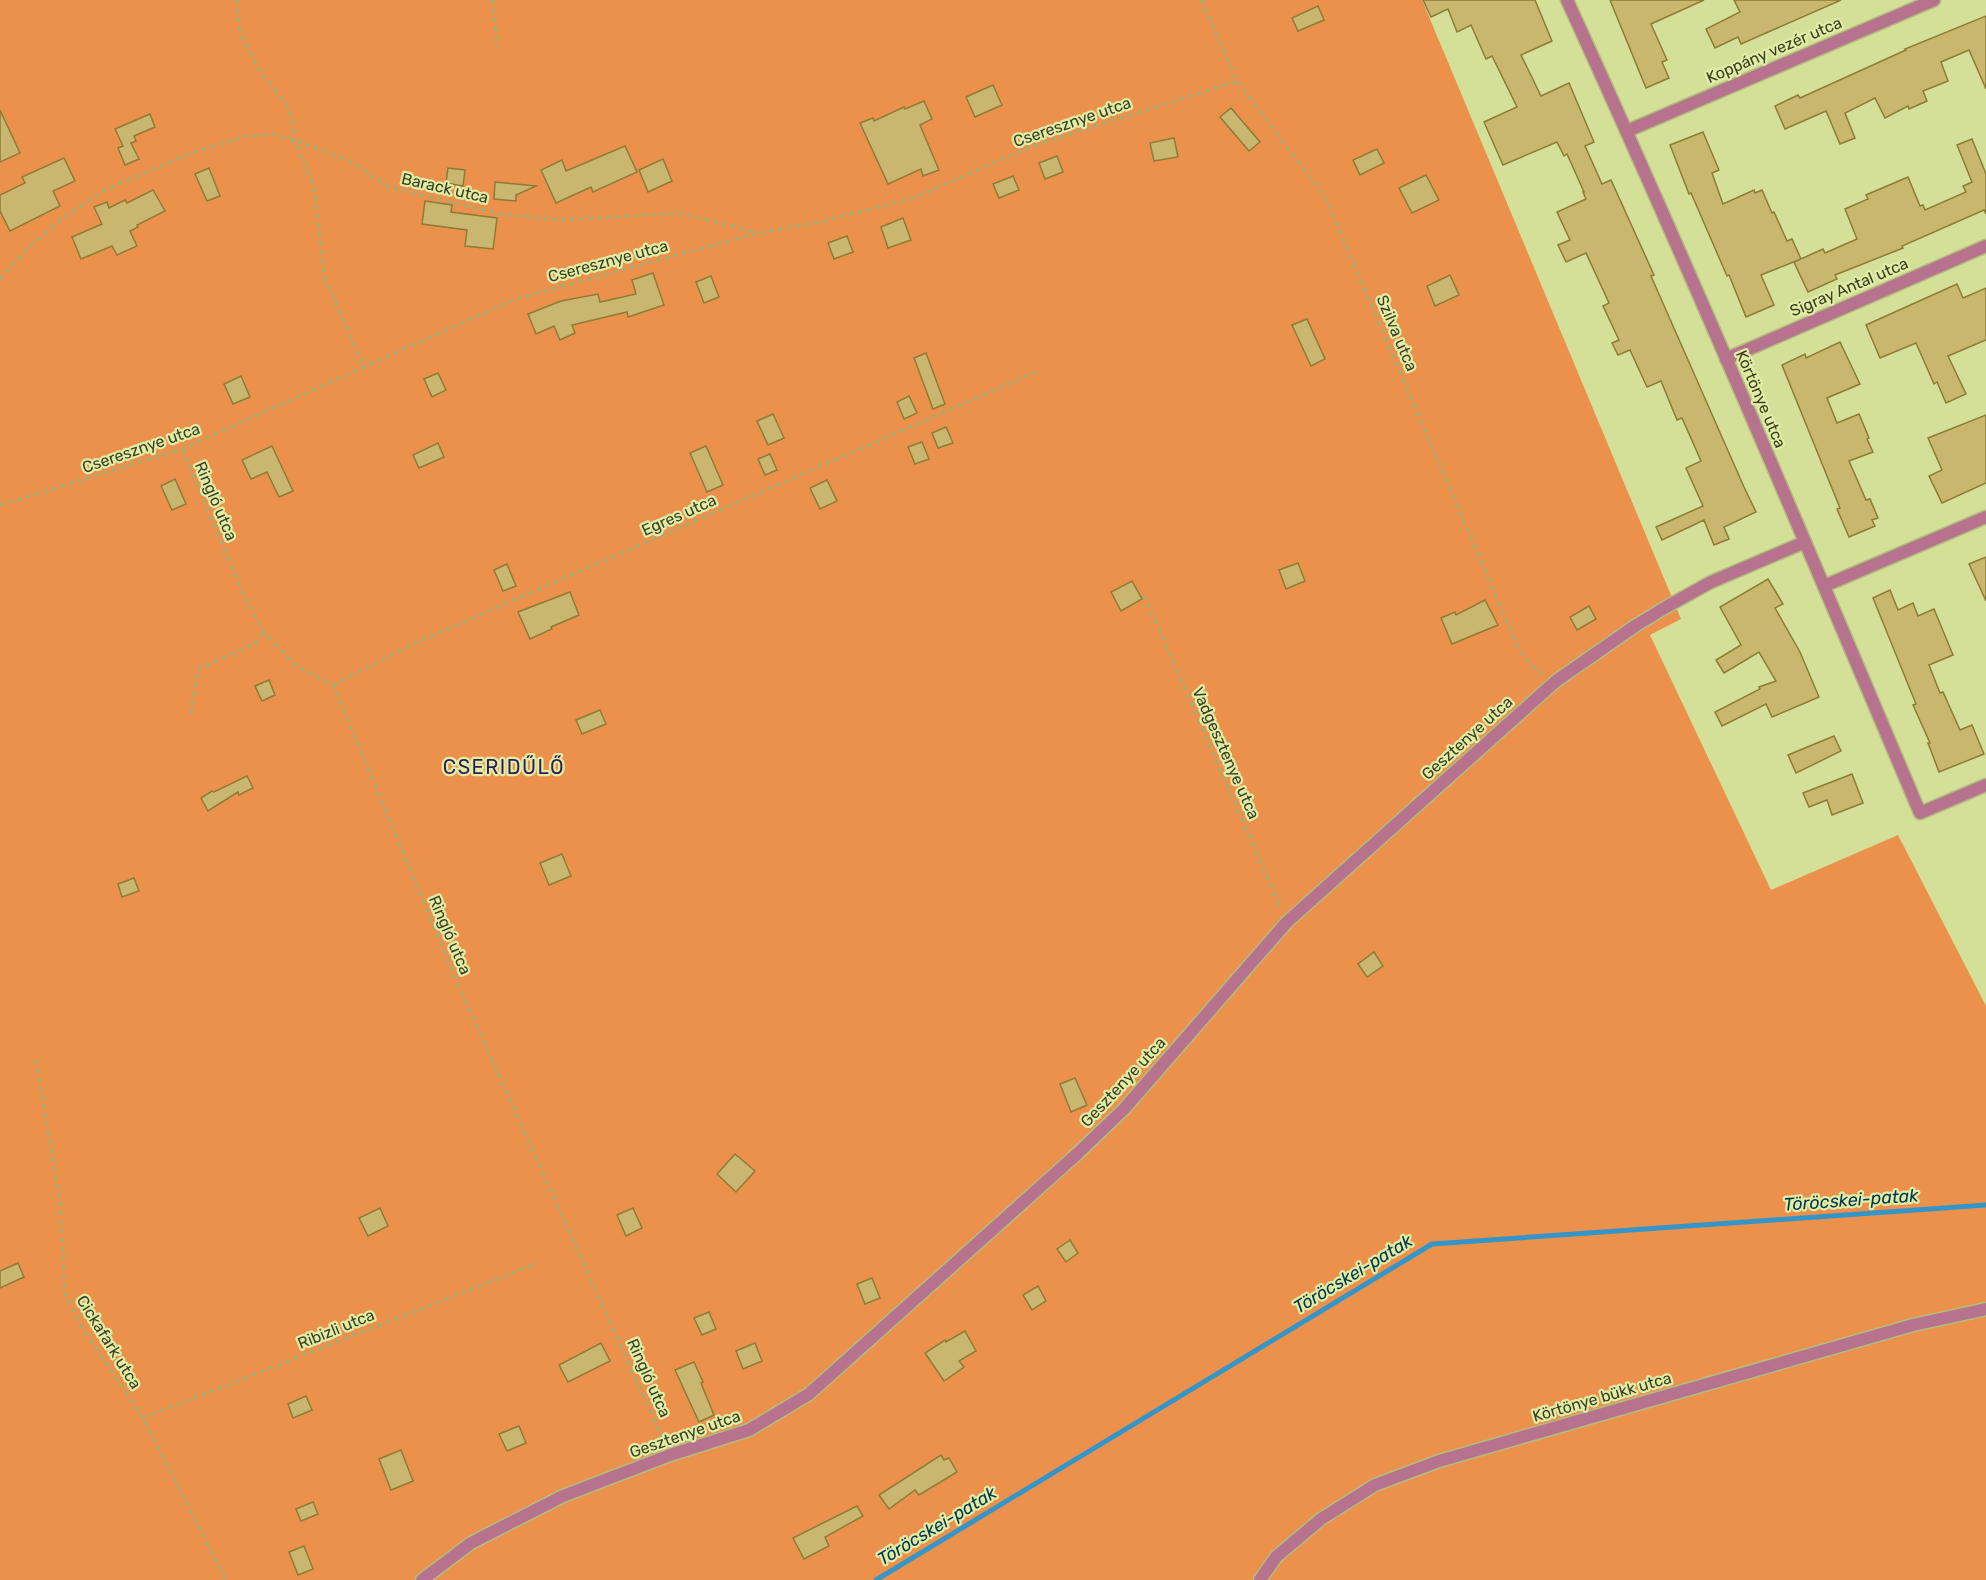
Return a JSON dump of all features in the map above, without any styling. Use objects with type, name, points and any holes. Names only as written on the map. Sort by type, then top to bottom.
[{"type":"street","name":"Körtönye utca","points":[[1567,0],[1627,131],[1726,359],[1920,813],[1986,785]]},
{"type":"street","name":"Koppány vezér utca","points":[[1627,131],[1934,0]]},
{"type":"street","name":"Sigray Antal utca","points":[[1726,359],[1986,246]]},
{"type":"street","points":[[1824,586],[1986,517]]},
{"type":"street","name":"Gesztenye utca","points":[[422,1580],[471,1543],[563,1496],[670,1455],[749,1430],[809,1394],[1077,1154],[1139,1092],[1287,922],[1556,681],[1666,607],[1711,582],[1805,542]]},
{"type":"street","name":"Körtönye bükk utca","points":[[1260,1580],[1276,1557],[1321,1519],[1375,1485],[1439,1461],[1913,1325],[1986,1309]]},
{"type":"path","points":[[237,0],[240,33],[260,71],[287,106],[294,126],[294,140],[314,186],[324,276],[364,367]]},
{"type":"path","points":[[492,0],[498,47]]},
{"type":"path","name":"Szilva utca","points":[[1201,0],[1237,81],[1325,197],[1517,645],[1535,669],[1556,681]]},
{"type":"path","name":"Cseresznye utca","points":[[0,505],[182,449],[515,299],[758,233],[815,223],[914,198],[1030,147],[1237,81]]},
{"type":"path","name":"Barack utca","points":[[0,279],[28,248],[64,217],[105,190],[191,153],[247,136],[272,134],[348,160],[388,187],[501,214],[564,220],[680,213],[758,233]]},
{"type":"path","name":"Egres utca","points":[[333,685],[411,645],[1036,372]]},
{"type":"path","name":"Ringló utca","points":[[182,449],[242,592],[264,632],[296,666],[333,685],[460,989],[670,1455]]},
{"type":"path","name":"Vadgesztenye utca","points":[[1144,595],[1287,922]]},
{"type":"path","points":[[191,714],[198,669],[254,644],[264,632]]},
{"type":"path","name":"Cickafark utca","points":[[36,1060],[60,1202],[65,1293],[83,1329],[143,1418],[226,1580]]},
{"type":"path","name":"Ribizli utca","points":[[143,1418],[538,1263]]},
{"type":"shaded area","points":[[0,0],[1422,0],[1681,619],[1650,635],[1771,890],[1898,835],[1986,1006],[1986,1580],[0,1580]]},
{"type":"building","points":[[1423,0],[1535,0],[1552,41],[1521,55],[1541,96],[1569,83],[1594,142],[1585,146],[1602,184],[1611,180],[1756,512],[1724,527],[1729,539],[1714,545],[1704,520],[1662,540],[1656,527],[1703,506],[1686,468],[1701,461],[1682,418],[1677,420],[1661,381],[1647,387],[1630,350],[1618,355],[1612,343],[1619,340],[1603,306],[1609,303],[1586,253],[1566,262],[1558,245],[1570,240],[1557,212],[1586,199],[1584,192],[1567,154],[1564,156],[1557,142],[1503,165],[1484,122],[1517,107],[1492,56],[1486,59],[1471,25],[1457,32],[1448,9],[1431,17]]},
{"type":"building","points":[[1610,0],[1704,0],[1651,24],[1667,60],[1662,62],[1669,78],[1646,88]]},
{"type":"building","points":[[1734,0],[1841,0],[1741,44],[1738,37],[1715,48],[1706,29],[1740,12]]},
{"type":"building","points":[[1318,6],[1324,20],[1298,31],[1292,18]]},
{"type":"building","points":[[1986,16],[1986,89],[1969,50],[1941,62],[1948,81],[1923,91],[1927,101],[1909,109],[1908,106],[1885,118],[1875,98],[1845,113],[1855,138],[1840,144],[1826,111],[1785,129],[1775,106],[1798,95],[1800,98],[1905,49]]},
{"type":"building","points":[[993,85],[1002,105],[975,117],[966,97]]},
{"type":"building","points":[[924,101],[932,119],[920,125],[939,170],[923,176],[921,169],[888,184],[860,123],[873,118],[874,121],[904,107],[905,109]]},
{"type":"building","points":[[1231,108],[1260,142],[1249,151],[1220,117]]},
{"type":"building","points":[[0,110],[20,153],[0,162]]},
{"type":"building","points":[[150,114],[155,127],[134,136],[136,141],[131,143],[139,159],[125,165],[118,148],[123,146],[115,129]]},
{"type":"building","points":[[1703,132],[1719,170],[1712,173],[1723,204],[1754,190],[1755,193],[1762,190],[1787,241],[1792,239],[1801,259],[1761,275],[1774,305],[1746,317],[1691,193],[1689,194],[1670,145]]},
{"type":"building","points":[[1174,138],[1178,157],[1154,161],[1150,143]]},
{"type":"building","points":[[1972,139],[1986,174],[1986,214],[1984,210],[1902,246],[1903,248],[1835,275],[1837,279],[1808,292],[1794,262],[1823,249],[1825,253],[1857,239],[1845,209],[1868,199],[1866,195],[1908,177],[1920,206],[1923,205],[1925,210],[1966,192],[1963,186],[1972,182],[1957,145]]},
{"type":"building","points":[[625,146],[637,172],[593,192],[591,187],[556,203],[541,170],[562,160],[566,171]]},
{"type":"building","points":[[1377,149],[1384,163],[1360,175],[1353,160]]},
{"type":"building","points":[[1057,156],[1063,172],[1045,179],[1039,163]]},
{"type":"building","points":[[64,158],[75,181],[53,191],[60,206],[10,231],[0,211],[0,195],[25,183],[22,177]]},
{"type":"building","points":[[663,159],[672,181],[648,192],[639,170]]},
{"type":"building","points":[[209,168],[220,196],[207,201],[195,174]]},
{"type":"building","points":[[448,168],[465,170],[463,186],[446,183]]},
{"type":"building","points":[[1426,175],[1439,200],[1412,213],[1399,188]]},
{"type":"building","points":[[1013,176],[1019,190],[999,198],[993,184]]},
{"type":"building","points":[[495,182],[536,186],[516,195],[516,201],[494,199]]},
{"type":"building","points":[[153,190],[165,211],[130,231],[137,246],[117,255],[112,246],[81,259],[72,237],[102,224],[94,207],[107,202],[109,208],[125,200],[127,203]]},
{"type":"building","points":[[425,201],[452,205],[451,212],[497,218],[493,249],[465,246],[467,230],[422,224]]},
{"type":"building","points":[[903,218],[911,240],[888,248],[881,227]]},
{"type":"building","points":[[847,236],[853,252],[834,259],[828,243]]},
{"type":"building","points":[[653,273],[664,305],[628,317],[627,312],[572,325],[575,333],[560,340],[554,326],[536,334],[528,314],[561,301],[598,294],[600,302],[636,294],[632,280]]},
{"type":"building","points":[[1450,275],[1459,295],[1435,306],[1427,286]]},
{"type":"building","points":[[711,276],[719,297],[704,303],[696,282]]},
{"type":"building","points":[[1957,284],[1963,298],[1986,288],[1986,340],[1948,356],[1966,394],[1946,403],[1937,382],[1934,384],[1916,343],[1880,358],[1866,325]]},
{"type":"building","points":[[1307,319],[1325,359],[1311,366],[1292,325]]},
{"type":"building","points":[[1840,342],[1860,384],[1827,398],[1837,423],[1859,414],[1873,452],[1849,461],[1866,500],[1870,499],[1878,518],[1872,520],[1875,526],[1849,537],[1837,509],[1840,508],[1782,365],[1805,354],[1806,358]]},
{"type":"building","points":[[926,353],[945,404],[933,409],[914,358]]},
{"type":"building","points":[[438,373],[446,390],[432,397],[424,379]]},
{"type":"building","points":[[241,376],[250,397],[233,404],[224,384]]},
{"type":"building","points":[[909,396],[917,413],[904,419],[897,402]]},
{"type":"building","points":[[773,414],[784,438],[768,445],[757,421]]},
{"type":"building","points":[[1986,415],[1986,483],[1942,503],[1929,476],[1942,470],[1928,438]]},
{"type":"building","points":[[946,427],[953,443],[938,448],[932,433]]},
{"type":"building","points":[[922,442],[929,459],[915,464],[908,447]]},
{"type":"building","points":[[438,443],[444,457],[419,468],[413,455]]},
{"type":"building","points":[[272,446],[293,491],[279,497],[267,472],[251,479],[242,460]]},
{"type":"building","points":[[706,446],[723,485],[707,492],[690,453]]},
{"type":"building","points":[[770,454],[777,470],[765,475],[758,459]]},
{"type":"building","points":[[175,479],[186,504],[172,510],[161,486]]},
{"type":"building","points":[[827,480],[837,501],[820,509],[810,488]]},
{"type":"building","points":[[1986,557],[1986,601],[1969,564]]},
{"type":"building","points":[[1298,563],[1305,581],[1286,589],[1279,570]]},
{"type":"building","points":[[507,564],[516,586],[503,591],[494,570]]},
{"type":"building","points":[[1768,579],[1783,604],[1775,608],[1800,652],[1819,697],[1772,717],[1766,704],[1722,726],[1715,712],[1760,689],[1759,687],[1776,681],[1759,652],[1724,673],[1716,660],[1741,645],[1720,607]]},
{"type":"building","points":[[1132,581],[1142,599],[1121,611],[1111,592]]},
{"type":"building","points":[[1890,590],[1898,610],[1913,603],[1918,616],[1934,609],[1953,655],[1929,665],[1940,693],[1943,692],[1960,730],[1972,725],[1984,754],[1939,772],[1928,743],[1930,743],[1913,705],[1916,704],[1873,598]]},
{"type":"building","points":[[570,592],[579,615],[530,639],[518,612]]},
{"type":"building","points":[[1485,600],[1498,625],[1452,644],[1441,618],[1455,612],[1456,615]]},
{"type":"building","points":[[1589,606],[1596,619],[1577,630],[1570,617]]},
{"type":"building","points":[[269,680],[275,695],[262,701],[255,686]]},
{"type":"building","points":[[600,710],[606,724],[582,734],[576,720]]},
{"type":"building","points":[[1834,736],[1841,751],[1796,773],[1788,755]]},
{"type":"building","points":[[1852,774],[1863,803],[1832,815],[1827,800],[1809,807],[1803,793]]},
{"type":"building","points":[[247,776],[253,788],[239,795],[238,792],[208,811],[201,798]]},
{"type":"building","points":[[562,854],[571,876],[549,885],[540,863]]},
{"type":"building","points":[[134,878],[139,891],[122,897],[118,884]]},
{"type":"building","points":[[1374,952],[1383,966],[1367,977],[1358,964]]},
{"type":"building","points":[[1075,1078],[1087,1105],[1071,1112],[1060,1084]]},
{"type":"building","points":[[735,1154],[755,1171],[736,1192],[717,1174]]},
{"type":"building","points":[[380,1208],[388,1226],[368,1236],[359,1218]]},
{"type":"building","points":[[633,1208],[642,1228],[626,1236],[617,1215]]},
{"type":"building","points":[[1070,1240],[1078,1253],[1066,1262],[1057,1249]]},
{"type":"building","points":[[18,1263],[24,1277],[0,1288],[0,1271]]},
{"type":"building","points":[[872,1278],[880,1298],[865,1304],[857,1284]]},
{"type":"building","points":[[1038,1286],[1046,1301],[1032,1310],[1023,1295]]},
{"type":"building","points":[[709,1312],[716,1329],[702,1335],[694,1318]]},
{"type":"building","points":[[965,1331],[976,1351],[959,1361],[964,1367],[944,1381],[925,1353]]},
{"type":"building","points":[[601,1343],[610,1361],[568,1382],[559,1365]]},
{"type":"building","points":[[755,1343],[762,1361],[743,1369],[736,1351]]},
{"type":"building","points":[[694,1362],[714,1415],[699,1422],[675,1370]]},
{"type":"building","points":[[306,1396],[312,1410],[293,1418],[288,1404]]},
{"type":"building","points":[[519,1426],[526,1443],[507,1451],[499,1434]]},
{"type":"building","points":[[401,1450],[413,1481],[391,1490],[379,1459]]},
{"type":"building","points":[[941,1455],[944,1460],[949,1458],[957,1472],[919,1495],[915,1490],[889,1509],[879,1495]]},
{"type":"building","points":[[313,1502],[318,1514],[301,1521],[296,1509]]},
{"type":"building","points":[[857,1506],[863,1516],[825,1537],[829,1546],[804,1559],[793,1538]]},
{"type":"building","points":[[304,1546],[313,1569],[298,1575],[289,1552]]},
{"type":"waterway","name":"Töröcskei-patak","points":[[876,1580],[1432,1244],[1986,1205]]},
{"type":"district","name":"CSERIDŰLŐ","points":[[504,767]]}]
